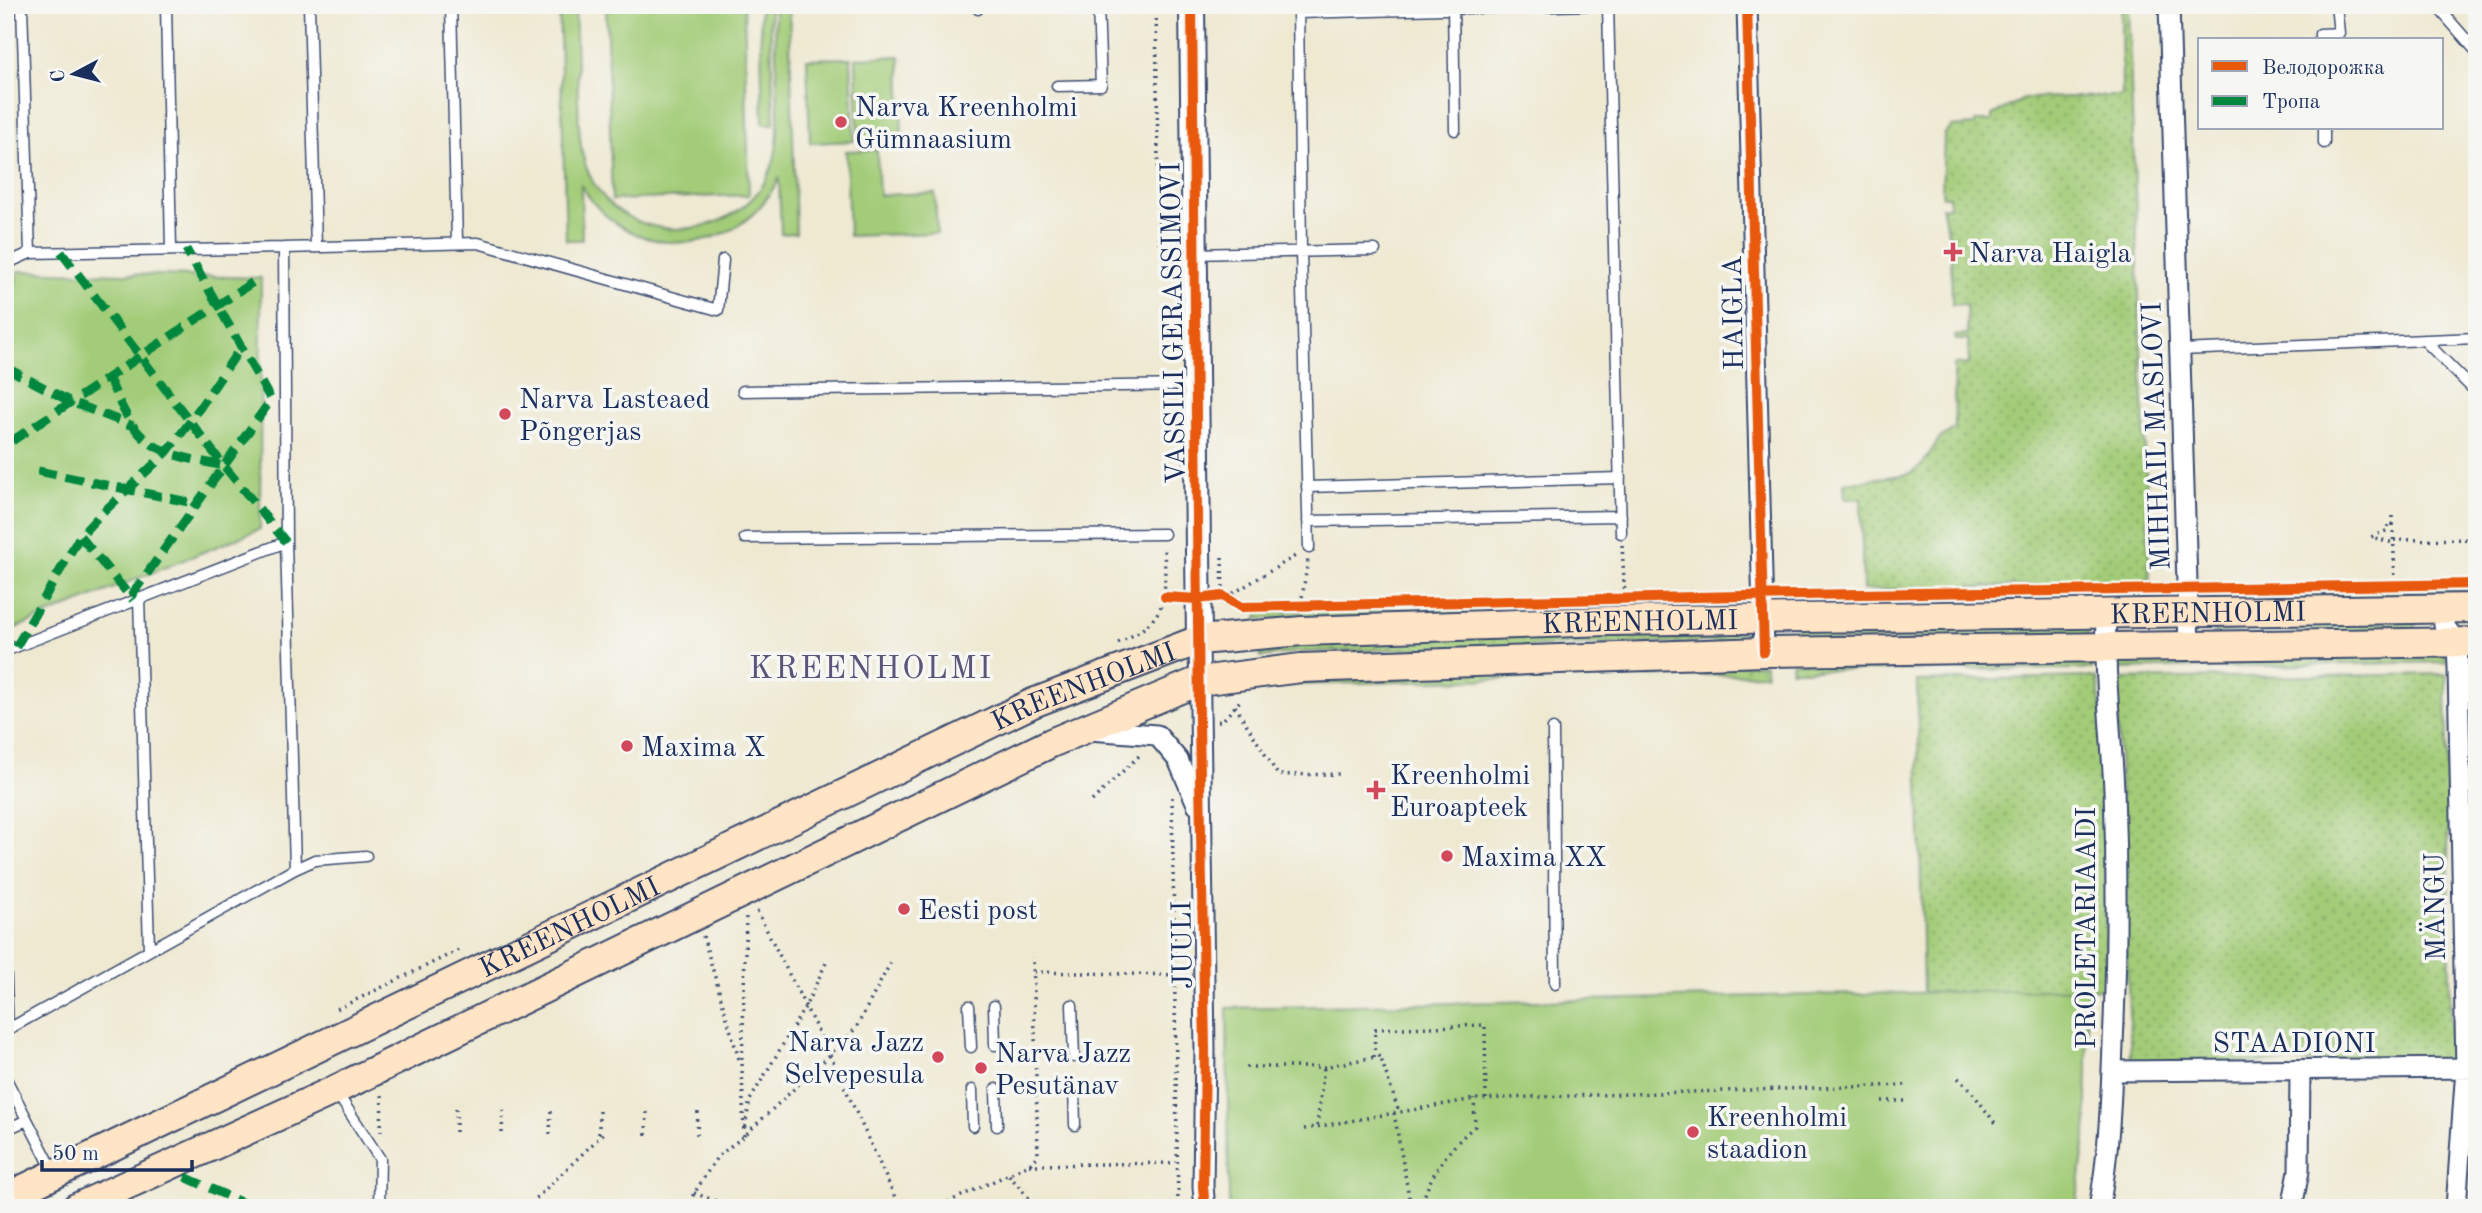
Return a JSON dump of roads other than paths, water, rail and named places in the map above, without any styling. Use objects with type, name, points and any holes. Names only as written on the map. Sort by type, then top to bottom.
[{"type":"main road","name":"KREENHOLMI","points":[[5,1198],[1033,703],[1199,640],[1302,631],[1610,621],[2477,608]]},
{"type":"main road","name":"KREENHOLMI","points":[[76,1208],[746,900],[774,878],[1082,730],[1199,681],[1301,668],[1764,652],[2467,643]]},
{"type":"main road","points":[[754,838],[774,878]]},
{"type":"main road","points":[[315,1049],[335,1090]]},
{"type":"street","name":"VASSILI GERASSIMOVI","points":[[1192,5],[1199,640]]},
{"type":"street","name":"HAIGLA","points":[[1747,5],[1764,652]]},
{"type":"street","name":"MIHHAIL MASLOVI","points":[[2169,5],[2189,647]]},
{"type":"street","name":"MÄNGU","points":[[2442,609],[2444,625],[2467,643],[2471,1068],[2456,1208]]},
{"type":"street","name":"PROLETARIAADI","points":[[2099,1208],[2109,1131],[2116,903],[2114,788],[2105,648],[2106,614]]},
{"type":"street","name":"JUULI","points":[[1199,640],[1205,1208]]},
{"type":"street","points":[[1082,730],[1157,735],[1178,760],[1201,815]]},
{"type":"street","name":"STAADIONI","points":[[2112,1071],[2471,1068]]},
{"type":"street","points":[[2292,1208],[2299,1171],[2300,1071]]},
{"type":"lane","points":[[23,5],[30,253]]},
{"type":"lane","points":[[166,5],[171,250]]},
{"type":"lane","points":[[309,5],[316,247]]},
{"type":"lane","points":[[451,5],[457,242]]},
{"type":"lane","points":[[1056,86],[1101,85],[1098,5]]},
{"type":"lane","points":[[1309,548],[1298,9],[1594,5]]},
{"type":"lane","points":[[1608,5],[1621,533]]},
{"type":"lane","points":[[2320,38],[2320,34],[2339,33],[2336,5]]},
{"type":"lane","points":[[2436,5],[2477,52]]},
{"type":"lane","points":[[1453,7],[1455,130]]},
{"type":"lane","points":[[2324,130],[2324,143]]},
{"type":"lane","points":[[5,272],[12,261],[30,253],[478,243],[718,310],[723,260]]},
{"type":"lane","points":[[284,248],[286,542],[295,869]]},
{"type":"lane","points":[[1194,254],[1375,250]]},
{"type":"lane","points":[[2180,350],[2477,338]]},
{"type":"lane","points":[[2424,340],[2477,393]]},
{"type":"lane","points":[[743,391],[1195,384]]},
{"type":"lane","points":[[1307,487],[1620,478]]},
{"type":"lane","points":[[1308,521],[1621,516]]},
{"type":"lane","points":[[745,538],[1164,534]]},
{"type":"lane","points":[[5,651],[286,542]]},
{"type":"lane","points":[[139,597],[149,949]]},
{"type":"lane","points":[[1553,729],[1555,984]]},
{"type":"lane","points":[[5,956],[7,1031],[295,869],[315,860],[366,856]]},
{"type":"lane","points":[[1072,1004],[1074,1058]]},
{"type":"lane","points":[[969,1006],[971,1047]]},
{"type":"lane","points":[[994,1006],[995,1045]]},
{"type":"lane","points":[[5,1077],[55,1174]]},
{"type":"lane","points":[[1074,1085],[1075,1125]]},
{"type":"lane","points":[[996,1088],[997,1126]]},
{"type":"lane","points":[[335,1090],[380,1158],[379,1208]]},
{"type":"lane","points":[[972,1090],[973,1126]]},
{"type":"lane","points":[[5,1130],[27,1120]]},
{"type":"place","name":"Narva Kreenholmi Gümnaasium","points":[[841,122]]},
{"type":"place","name":"Narva Haigla","points":[[1953,252]]},
{"type":"place","name":"Narva Lasteaed Põngerjas","points":[[505,414]]},
{"type":"place","name":"Maxima X","points":[[627,746]]},
{"type":"place","name":"Kreenholmi Euroapteek","points":[[1376,790]]},
{"type":"place","name":"Maxima XX","points":[[1447,856]]},
{"type":"place","name":"Eesti post","points":[[904,909]]},
{"type":"place","name":"Narva Jazz Selvepesula","points":[[938,1057]]},
{"type":"place","name":"Narva Jazz Pesutänav","points":[[981,1068]]},
{"type":"place","name":"Kreenholmi staadion","points":[[1693,1132]]},
{"type":"district","name":"KREENHOLMI","points":[[871,667]]}]
